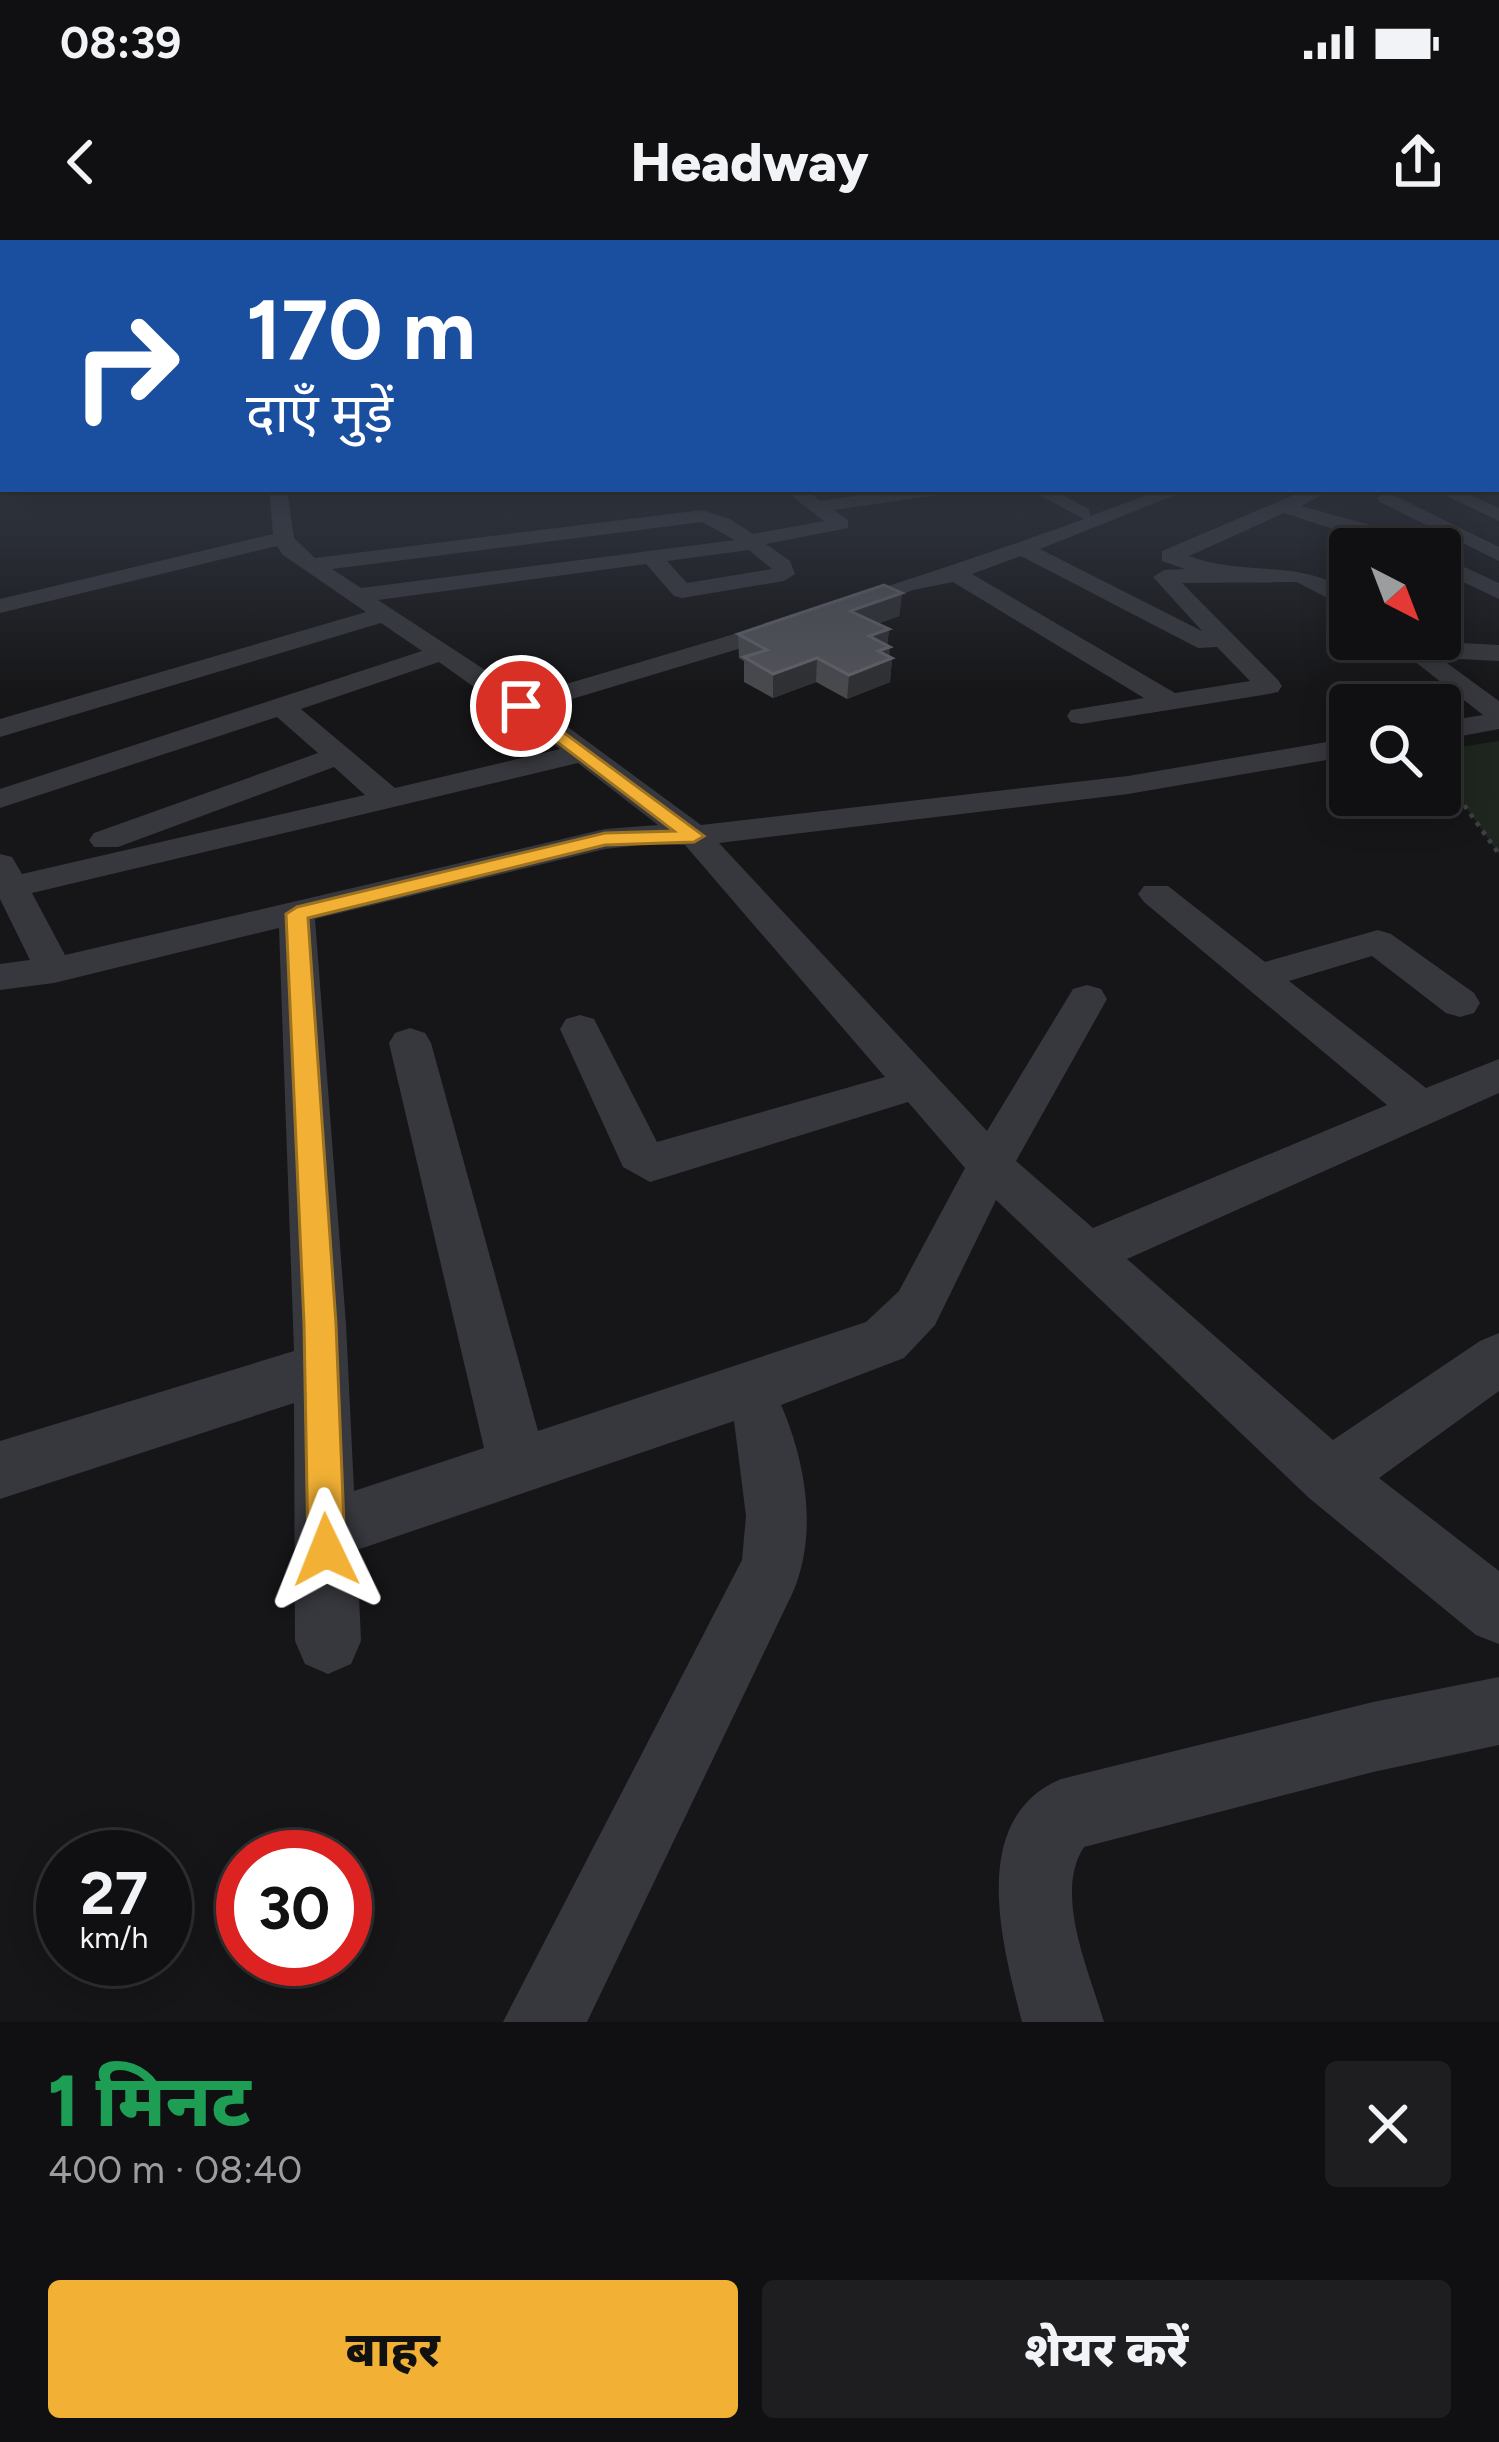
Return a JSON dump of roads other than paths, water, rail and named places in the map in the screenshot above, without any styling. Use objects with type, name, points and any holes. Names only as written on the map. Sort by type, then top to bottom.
[{"type":"street","points":[[282,524],[290,550],[521,706],[694,836],[990,1165],[1330,1477],[1499,1612]]},
{"type":"street","points":[[310,565],[637,524]]},
{"type":"street","points":[[652,558],[682,591],[784,574],[782,566],[723,524]]},
{"type":"street","points":[[355,596],[652,558],[840,524]]},
{"type":"street","points":[[908,584],[919,571],[1065,524]]},
{"type":"street","points":[[521,706],[833,613],[908,584],[954,574],[1071,524]]},
{"type":"street","points":[[1091,524],[1125,541]]},
{"type":"street","points":[[1224,574],[1159,552],[1236,524]]},
{"type":"street","points":[[1438,524],[1499,559]]},
{"type":"street","points":[[1448,524],[1499,525]]},
{"type":"street","points":[[0,606],[284,538]]},
{"type":"street","points":[[1022,548],[1242,661]]},
{"type":"street","points":[[1285,570],[1314,550]]},
{"type":"street","points":[[1461,563],[1499,559]]},
{"type":"street","points":[[1081,716],[1269,686],[1164,577],[1285,570],[1329,587]]},
{"type":"street","points":[[1461,573],[1499,592]]},
{"type":"street","points":[[954,574],[1169,701]]},
{"type":"street","points":[[0,728],[382,615]]},
{"type":"street","points":[[1461,649],[1499,653]]},
{"type":"street","points":[[0,800],[441,653]]},
{"type":"street","points":[[1425,660],[1499,718]]},
{"type":"street","points":[[281,706],[389,799]]},
{"type":"street","points":[[1461,726],[1499,718]]},
{"type":"street","points":[[0,977],[54,970],[605,839],[694,836],[1128,785],[1329,751]]},
{"type":"street","points":[[5,877],[389,799],[583,753]]},
{"type":"street","points":[[5,877],[340,755]]},
{"type":"street","points":[[5,877],[54,970]]},
{"type":"street","points":[[1156,894],[1421,1108]]},
{"type":"street","points":[[297,914],[322,1368],[328,1642]]},
{"type":"street","points":[[1259,977],[1378,942],[1460,1004]]},
{"type":"street","points":[[357,1520],[844,1358],[885,1340],[917,1308],[990,1165],[1087,999]]},
{"type":"street","points":[[580,1029],[638,1154],[650,1163],[915,1084]]},
{"type":"street","points":[[410,1043],[517,1463]]},
{"type":"street","points":[[1086,1253],[1499,1075]]},
{"type":"street","points":[[1330,1477],[1499,1359]]},
{"type":"street","points":[[0,1470],[322,1368]]},
{"type":"street","points":[[544,2022],[771,1570],[778,1549],[776,1518],[761,1424]]},
{"type":"street","points":[[1063,2022],[1036,1909],[1037,1862],[1048,1831],[1060,1816],[1373,1737],[1499,1711]]}]
